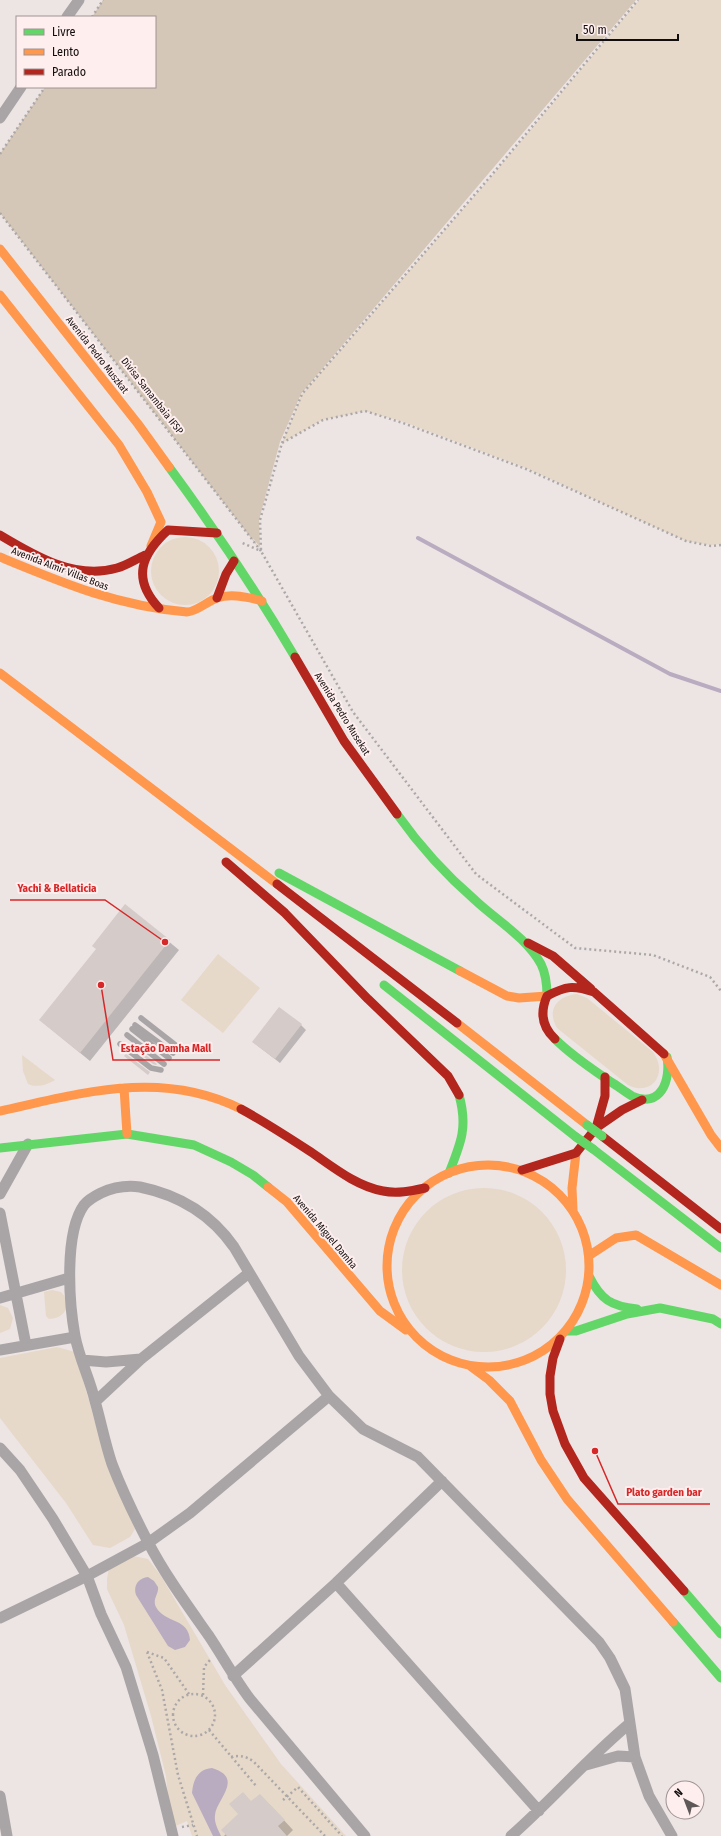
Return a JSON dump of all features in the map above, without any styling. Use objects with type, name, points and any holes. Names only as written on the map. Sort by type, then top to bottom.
[{"type":"main road","name":"Avenida Pedro Muszkat","points":[[0,249],[177,476]]},
{"type":"main road","points":[[0,295],[119,445],[147,492],[161,522],[142,563],[146,587],[152,600],[159,608],[189,612],[216,598],[227,596],[248,597],[262,601]]},
{"type":"main road","name":"Avenida Pedro Musekat","points":[[177,476],[262,601],[344,741],[402,822],[437,862],[474,900],[519,938],[541,964],[547,981],[547,996],[542,1016],[546,1030],[556,1042],[632,1096],[642,1100]]},
{"type":"main road","points":[[151,546],[168,530],[217,533]]},
{"type":"main road","name":"Avenida Almir Villas Boas","points":[[0,535],[18,546],[57,564],[81,571],[93,572],[118,568],[145,555]]},
{"type":"main road","name":"Avenida Almir Villas Boas","points":[[0,557],[40,575],[94,595],[125,603],[159,608]]},
{"type":"main road","points":[[216,598],[224,583],[226,572],[234,561]]},
{"type":"main road","points":[[0,673],[106,756],[223,843],[721,1229]]},
{"type":"main road","points":[[223,843],[507,996],[519,998],[547,996],[564,987],[580,987],[594,992]]},
{"type":"main road","points":[[315,931],[221,857],[285,913],[368,999],[448,1076],[459,1094],[464,1112],[462,1140],[449,1173]]},
{"type":"main road","name":"Avenida Pedro Musekat","points":[[519,938],[552,956],[667,1057],[711,1135],[721,1148]]},
{"type":"main road","points":[[377,980],[576,1137],[721,1248]]},
{"type":"main road","points":[[522,1170],[576,1153],[596,1128],[622,1110],[659,1093],[666,1086],[670,1076],[667,1057]]},
{"type":"main road","points":[[596,1128],[605,1096],[605,1077]]},
{"type":"main road","points":[[0,1111],[124,1088],[190,1090],[214,1098],[274,1127],[348,1177],[378,1191],[402,1192],[424,1188]]},
{"type":"main road","points":[[124,1088],[127,1134]]},
{"type":"main road","name":"Avenida Miguel Damha","points":[[0,1148],[127,1134],[194,1145],[231,1162],[253,1175],[287,1202],[350,1279],[380,1311],[414,1336]]},
{"type":"main road","points":[[573,1210],[572,1180],[576,1164],[576,1153]]},
{"type":"main road","points":[[721,1324],[713,1319],[682,1312],[660,1308],[646,1310],[564,1334],[548,1348],[526,1361],[500,1367],[470,1366],[448,1360],[425,1346],[414,1336],[402,1321],[394,1304],[388,1279],[388,1253],[397,1223],[407,1206],[424,1188],[449,1173],[475,1166],[501,1166],[522,1170],[550,1185],[573,1210],[581,1224],[590,1255],[589,1276],[581,1307],[564,1334],[554,1353],[548,1386],[556,1424],[569,1453],[584,1478],[721,1634]]},
{"type":"main road","points":[[590,1255],[611,1240],[624,1234],[636,1235],[721,1285]]},
{"type":"main road","points":[[589,1276],[596,1292],[605,1300],[617,1307],[646,1310]]},
{"type":"main road","points":[[470,1366],[489,1380],[510,1401],[541,1460],[566,1499],[721,1678]]},
{"type":"street","points":[[68,16],[79,0]]},
{"type":"street","points":[[0,118],[20,88]]},
{"type":"street","points":[[0,1194],[28,1144]]},
{"type":"street","points":[[365,1836],[250,1699],[234,1676],[219,1650],[148,1543],[112,1464],[98,1418],[96,1401],[75,1336],[69,1278],[74,1223],[84,1204],[93,1197],[112,1188],[132,1186],[158,1192],[187,1203],[206,1215],[222,1230],[299,1356],[329,1396],[363,1429],[418,1458],[598,1642],[610,1658],[625,1689],[634,1757],[649,1796],[672,1836]]},
{"type":"street","points":[[0,1213],[26,1345]]},
{"type":"street","points":[[96,1401],[141,1359],[249,1273]]},
{"type":"street","points":[[0,1298],[69,1278]]},
{"type":"street","points":[[0,1350],[75,1336]]},
{"type":"street","points":[[82,1360],[106,1362],[141,1359]]},
{"type":"street","points":[[0,1618],[87,1576],[148,1543],[190,1513],[329,1396]]},
{"type":"street","points":[[0,1448],[20,1470],[53,1519],[87,1576],[101,1614],[126,1666],[153,1755],[172,1836]]},
{"type":"street","points":[[234,1676],[336,1583],[442,1481]]},
{"type":"street","points":[[336,1583],[539,1811]]},
{"type":"street","points":[[511,1836],[539,1811],[575,1772],[629,1724]]},
{"type":"street","points":[[575,1772],[598,1760],[618,1756],[634,1757]]},
{"type":"street","points":[[0,1796],[6,1836]]},
{"type":"lane","points":[[141,1018],[178,1047]]},
{"type":"lane","points":[[134,1027],[171,1056]]},
{"type":"lane","points":[[127,1035],[164,1064]]},
{"type":"lane","points":[[120,1044],[151,1068],[161,1070]]},
{"type":"path","points":[[93,16],[103,0]]},
{"type":"path","points":[[239,542],[261,551],[260,520],[282,443],[302,394],[490,177],[638,0]]},
{"type":"path","points":[[0,154],[44,88]]},
{"type":"path","name":"Divisa Samambaia IFSP","points":[[0,213],[261,551],[353,712],[476,874],[575,948],[654,955],[710,977],[721,991]]},
{"type":"path","points":[[282,443],[323,420],[365,412],[404,423],[526,469],[686,541],[711,546],[721,545]]},
{"type":"path","points":[[203,1695],[204,1667],[219,1650]]},
{"type":"path","points":[[189,1694],[164,1658],[147,1652],[162,1690],[166,1721],[178,1775],[197,1836]]},
{"type":"path","points":[[189,1694],[203,1695],[214,1704],[216,1711],[213,1725],[203,1734],[190,1736],[178,1729],[173,1716],[177,1702],[189,1694]]},
{"type":"path","points":[[166,1721],[173,1716]]},
{"type":"path","points":[[209,1730],[257,1788]]},
{"type":"path","points":[[231,1757],[247,1757],[253,1761],[325,1836]]},
{"type":"path","points":[[282,1800],[298,1787],[342,1836]]},
{"type":"shaded area","points":[[103,0],[636,0],[301,394],[280,442],[259,520],[260,547],[251,536],[261,551],[0,213],[0,154],[44,88],[156,88],[156,16],[93,16]]},
{"type":"shaded area","points":[[639,0],[721,0],[721,544],[711,545],[686,541],[526,468],[404,422],[365,411],[322,420],[282,443],[302,394],[491,177]]},
{"type":"shaded area","points":[[185,537],[198,540],[209,547],[216,558],[219,571],[216,584],[209,595],[198,602],[185,605],[172,602],[161,595],[154,584],[151,571],[154,558],[161,547],[172,540]]},
{"type":"shaded area","points":[[218,954],[260,988],[223,1033],[181,1000]]},
{"type":"shaded area","points":[[577,994],[587,998],[653,1052],[659,1068],[655,1081],[650,1086],[636,1088],[628,1085],[557,1028],[554,1021],[553,1009],[564,997]]},
{"type":"shaded area","points":[[22,1055],[55,1080],[42,1085],[34,1086],[28,1084],[23,1071]]},
{"type":"shaded area","points":[[484,1188],[508,1192],[529,1202],[542,1212],[552,1225],[562,1246],[566,1270],[562,1294],[552,1315],[542,1328],[529,1338],[508,1348],[484,1352],[460,1348],[439,1338],[426,1328],[416,1315],[406,1294],[402,1270],[406,1246],[416,1225],[426,1212],[439,1202],[460,1192]]},
{"type":"shaded area","points":[[52,1290],[61,1292],[65,1297],[67,1306],[63,1314],[49,1319],[46,1316],[44,1292]]},
{"type":"shaded area","points":[[0,1305],[8,1308],[13,1318],[10,1329],[0,1333]]},
{"type":"shaded area","points":[[57,1347],[75,1352],[108,1467],[135,1529],[130,1537],[110,1548],[93,1545],[66,1503],[0,1418],[0,1358]]},
{"type":"shaded area","points":[[133,1556],[148,1559],[161,1576],[225,1685],[281,1764],[346,1836],[192,1836],[187,1821],[171,1828],[166,1776],[151,1716],[124,1625],[107,1589],[109,1568]]},
{"type":"shaded area","points":[[148,1577],[154,1581],[158,1587],[158,1592],[155,1599],[156,1607],[165,1616],[181,1624],[189,1633],[190,1640],[185,1647],[175,1650],[168,1646],[136,1595],[135,1589],[137,1583],[141,1579]]},
{"type":"shaded area","points":[[212,1768],[222,1772],[227,1777],[228,1783],[215,1815],[216,1823],[221,1836],[213,1836],[192,1793],[197,1776],[203,1770]]},
{"type":"building","points":[[125,904],[170,940],[80,1053],[39,1020],[96,949],[92,946]]},
{"type":"building","points":[[279,1007],[302,1024],[275,1059],[252,1042]]},
{"type":"building","points":[[133,1045],[157,1064],[153,1064],[131,1047]]},
{"type":"building","points":[[126,1054],[150,1072],[148,1075],[124,1056]]},
{"type":"building","points":[[243,1792],[251,1801],[260,1794],[285,1820],[278,1826],[287,1836],[227,1836],[221,1830],[238,1814],[229,1804]]},
{"type":"waterway","points":[[418,538],[670,674],[721,691]]},
{"type":"traffic: fast","points":[[169,467],[234,560],[295,657]]},
{"type":"traffic: fast","points":[[397,814],[414,837],[443,870],[483,907],[519,937],[535,954],[544,972],[547,996]]},
{"type":"traffic: fast","points":[[279,873],[460,971]]},
{"type":"traffic: fast","points":[[384,985],[576,1137]]},
{"type":"traffic: fast","points":[[555,1039],[575,1057],[632,1096],[642,1099],[650,1099],[662,1090],[667,1075],[667,1057]]},
{"type":"traffic: fast","points":[[449,1173],[462,1135],[463,1116],[459,1095]]},
{"type":"traffic: fast","points":[[587,1125],[602,1136]]},
{"type":"traffic: fast","points":[[0,1148],[127,1134],[194,1145],[231,1162],[253,1175],[268,1187]]},
{"type":"traffic: fast","points":[[576,1137],[593,1149]]},
{"type":"traffic: fast","points":[[593,1149],[721,1248]]},
{"type":"traffic: fast","points":[[589,1276],[598,1291],[608,1300],[620,1306],[637,1309]]},
{"type":"traffic: fast","points":[[567,1331],[576,1331],[627,1314],[660,1308],[713,1319],[721,1324]]},
{"type":"traffic: fast","points":[[684,1591],[721,1634]]},
{"type":"traffic: fast","points":[[673,1622],[721,1678]]},
{"type":"traffic: slow","points":[[0,249],[138,424],[169,467]]},
{"type":"traffic: slow","points":[[0,295],[119,445],[147,492],[161,522],[151,546]]},
{"type":"traffic: slow","points":[[0,557],[68,584],[137,605],[191,612],[213,599],[228,596],[245,597],[262,601]]},
{"type":"traffic: slow","points":[[0,673],[277,884]]},
{"type":"traffic: slow","points":[[460,971],[507,996],[519,998],[547,996]]},
{"type":"traffic: slow","points":[[457,1023],[587,1125]]},
{"type":"traffic: slow","points":[[664,1054],[711,1135],[721,1148]]},
{"type":"traffic: slow","points":[[0,1111],[61,1097],[91,1092],[121,1088],[151,1087],[181,1090],[211,1097],[241,1109]]},
{"type":"traffic: slow","points":[[124,1088],[127,1134]]},
{"type":"traffic: slow","points":[[573,1210],[572,1188],[576,1153]]},
{"type":"traffic: slow","points":[[478,1165],[498,1165],[517,1169],[536,1177],[552,1188],[566,1202],[577,1218],[585,1237],[589,1256],[589,1266],[589,1276],[585,1295],[577,1314],[566,1330],[552,1344],[536,1355],[517,1363],[498,1367],[478,1367],[459,1363],[440,1355],[424,1344],[410,1330],[399,1314],[391,1295],[387,1276],[387,1256],[391,1237],[399,1218],[410,1202],[424,1188],[440,1177],[459,1169],[478,1165]]},
{"type":"traffic: slow","points":[[268,1187],[287,1202],[380,1311],[406,1330]]},
{"type":"traffic: slow","points":[[590,1255],[616,1238],[636,1235],[721,1285]]},
{"type":"traffic: slow","points":[[470,1366],[489,1380],[510,1401],[541,1460],[567,1499],[673,1622]]},
{"type":"traffic: jam","points":[[159,608],[150,597],[145,587],[143,576],[143,567],[146,557],[152,548],[168,530],[217,533]]},
{"type":"traffic: jam","points":[[0,535],[41,558],[56,564],[86,571],[101,571],[117,568],[145,555]]},
{"type":"traffic: jam","points":[[217,598],[226,574],[234,561]]},
{"type":"traffic: jam","points":[[295,657],[344,741],[397,814]]},
{"type":"traffic: jam","points":[[226,862],[285,913],[368,999],[448,1076],[459,1095]]},
{"type":"traffic: jam","points":[[277,884],[457,1023]]},
{"type":"traffic: jam","points":[[528,943],[553,956],[591,989]]},
{"type":"traffic: jam","points":[[555,1039],[547,1029],[544,1019],[543,1008],[547,996],[565,988],[580,988],[594,992],[664,1054]]},
{"type":"traffic: jam","points":[[596,1128],[605,1096],[605,1077]]},
{"type":"traffic: jam","points":[[522,1170],[576,1153],[596,1128],[622,1110],[642,1100]]},
{"type":"traffic: jam","points":[[241,1109],[363,1185],[373,1189],[394,1192],[425,1188]]},
{"type":"traffic: jam","points":[[602,1136],[721,1229]]},
{"type":"traffic: jam","points":[[560,1339],[553,1358],[550,1376],[550,1394],[553,1411],[565,1444],[584,1478],[684,1591]]},
{"type":"place","name":"Yachi & Bellaticia","points":[[165,942]]},
{"type":"place","name":"Estação Damha Mall","points":[[101,985]]},
{"type":"place","name":"Plato garden bar","points":[[595,1451]]}]
